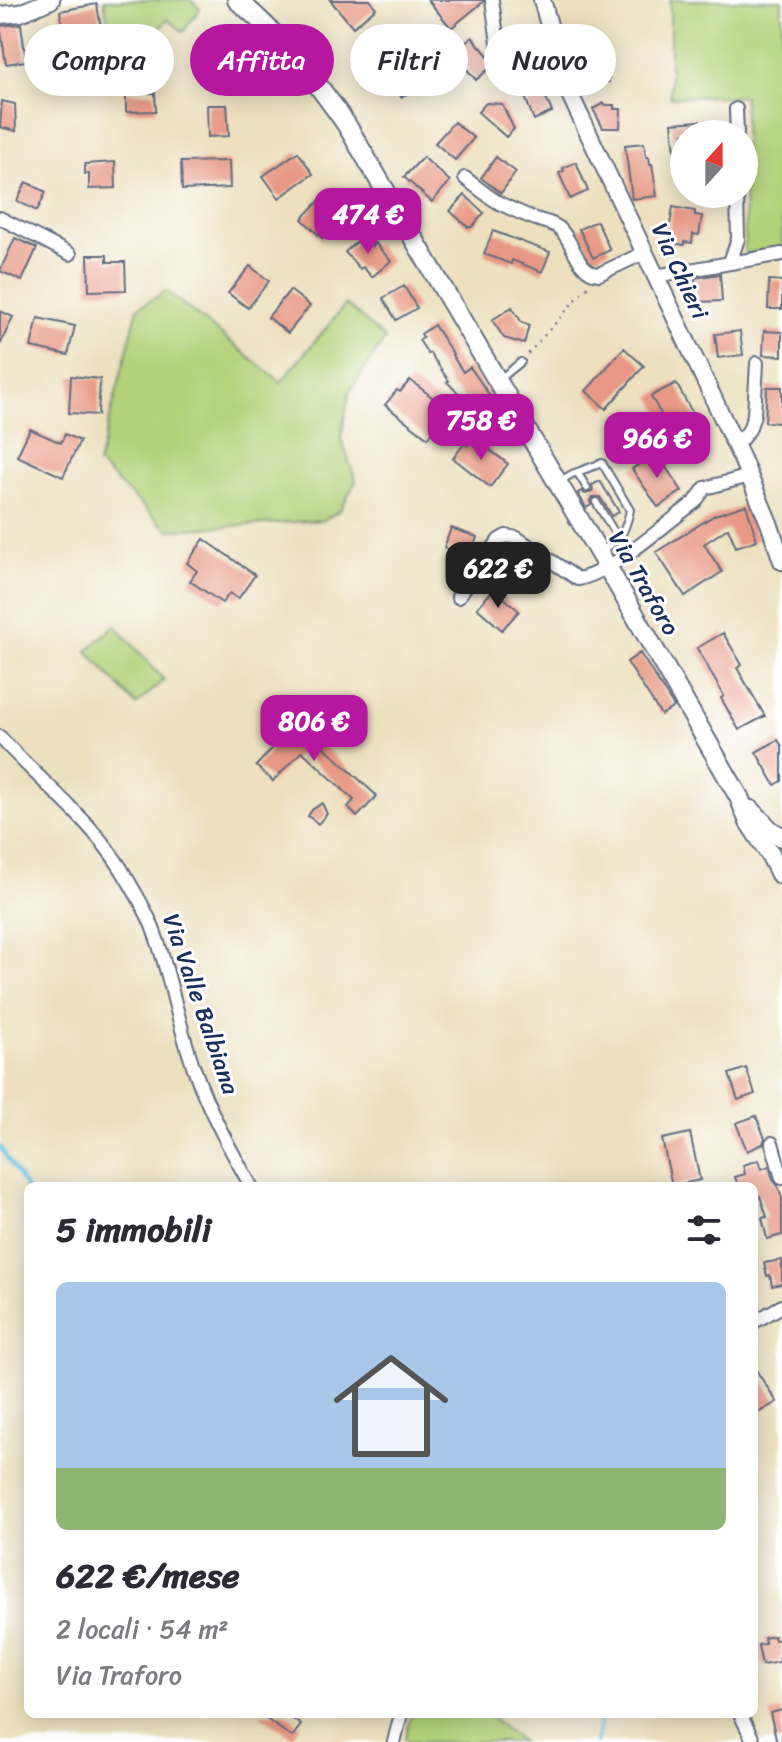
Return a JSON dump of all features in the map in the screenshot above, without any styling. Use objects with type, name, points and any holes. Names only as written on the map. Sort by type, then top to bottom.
[{"type":"main road","points":[[0,15],[20,13],[51,0]]},
{"type":"main road","name":"Via Traforo","points":[[237,0],[288,48],[317,82],[346,124],[603,560],[739,797],[749,822],[781,873]]},
{"type":"main road","name":"Via Chieri","points":[[542,0],[566,86],[750,476],[782,561]]},
{"type":"main road","name":"Via Traforo","points":[[739,797],[771,831],[782,837]]},
{"type":"street","points":[[492,0],[495,24]]},
{"type":"street","points":[[736,109],[736,120]]},
{"type":"street","points":[[465,178],[499,202],[555,225],[563,231],[592,273],[599,274],[644,253]]},
{"type":"street","points":[[730,262],[738,239],[737,208]]},
{"type":"street","points":[[0,218],[70,254]]},
{"type":"street","points":[[655,276],[782,254]]},
{"type":"street","points":[[736,446],[749,430],[754,415],[757,363]]},
{"type":"street","points":[[458,597],[499,540],[506,536],[517,538],[578,579],[588,577],[603,560],[695,502],[705,488],[750,476]]},
{"type":"street","name":"Via Valle Balbiana","points":[[0,737],[23,763],[80,815],[113,855],[130,883],[154,930],[195,1071],[249,1182]]},
{"type":"street","points":[[772,1143],[782,1178]]},
{"type":"street","points":[[758,1320],[782,1306]]},
{"type":"street","points":[[394,1742],[400,1718]]},
{"type":"street","points":[[742,1718],[754,1742]]},
{"type":"lane","points":[[497,381],[521,362]]},
{"type":"lane","points":[[558,483],[602,463],[630,510],[619,540],[603,560]]},
{"type":"lane","points":[[577,472],[587,488]]},
{"type":"lane","points":[[596,502],[619,540]]},
{"type":"path","points":[[521,362],[599,274]]},
{"type":"green space","points":[[104,0],[191,0],[200,9],[183,32],[168,19],[164,24],[108,24]]},
{"type":"green space","points":[[670,0],[782,0],[782,248],[745,254],[745,208],[758,208],[758,120],[744,120],[744,96],[670,97]]},
{"type":"green space","points":[[166,291],[281,382],[346,304],[385,339],[349,393],[341,438],[356,481],[340,510],[324,520],[168,530],[98,464],[138,308]]},
{"type":"green space","points":[[115,625],[164,680],[136,705],[87,651]]},
{"type":"green space","points":[[410,1718],[491,1718],[522,1742],[410,1742],[405,1739]]},
{"type":"building","points":[[330,0],[370,0],[376,8],[357,24],[350,24]]},
{"type":"building","points":[[428,0],[483,0],[456,24],[448,24]]},
{"type":"building","points":[[97,4],[100,24],[62,24],[60,11]]},
{"type":"building","points":[[21,24],[24,61],[6,64],[0,26]]},
{"type":"building","points":[[472,37],[484,51],[484,73],[476,80],[468,71],[468,40]]},
{"type":"building","points":[[126,96],[155,96],[156,111],[126,112]]},
{"type":"building","points":[[525,96],[545,96],[552,112],[534,120]]},
{"type":"building","points":[[2,101],[15,104],[16,131],[0,127]]},
{"type":"building","points":[[486,103],[502,104],[514,129],[506,137],[478,112]]},
{"type":"building","points":[[604,103],[621,109],[620,128],[603,128],[593,109]]},
{"type":"building","points":[[207,105],[227,105],[229,136],[208,137]]},
{"type":"building","points":[[454,122],[474,138],[455,160],[435,143]]},
{"type":"building","points":[[644,143],[646,157],[652,164],[657,196],[632,199],[625,145]]},
{"type":"building","points":[[298,152],[313,174],[279,198],[263,176]]},
{"type":"building","points":[[423,157],[450,181],[432,202],[404,177]]},
{"type":"building","points":[[496,157],[516,172],[501,193],[481,178]]},
{"type":"building","points":[[229,161],[230,188],[182,190],[181,162]]},
{"type":"building","points":[[115,162],[116,188],[89,189],[85,164]]},
{"type":"building","points":[[576,162],[588,191],[570,199],[559,173]]},
{"type":"building","points":[[26,182],[46,192],[37,211],[17,201]]},
{"type":"building","points":[[465,195],[484,213],[472,227],[450,211]]},
{"type":"building","points":[[322,198],[342,217],[322,238],[302,219]]},
{"type":"building","points":[[673,208],[695,211],[695,215],[702,216],[699,235],[693,234],[692,243],[667,242]]},
{"type":"building","points":[[597,221],[610,250],[593,258],[579,229]]},
{"type":"building","points":[[493,231],[550,252],[542,272],[512,260],[511,264],[484,254]]},
{"type":"building","points":[[363,236],[372,246],[375,243],[391,261],[372,277],[345,252]]},
{"type":"building","points":[[15,238],[37,248],[22,281],[0,271]]},
{"type":"building","points":[[88,255],[107,255],[107,262],[125,262],[126,290],[89,291]]},
{"type":"building","points":[[250,266],[269,281],[248,308],[228,293]]},
{"type":"building","points":[[720,274],[722,301],[696,302],[695,278]]},
{"type":"building","points":[[769,280],[782,281],[782,309],[768,309]]},
{"type":"building","points":[[404,286],[417,308],[396,320],[383,298]]},
{"type":"building","points":[[290,290],[310,306],[288,333],[268,317]]},
{"type":"building","points":[[512,307],[522,323],[529,325],[524,344],[504,338],[492,320]]},
{"type":"building","points":[[0,311],[13,317],[0,345]]},
{"type":"building","points":[[38,318],[75,326],[68,355],[31,347]]},
{"type":"building","points":[[434,325],[463,372],[470,367],[496,405],[480,414],[447,382],[419,340],[423,337],[421,334]]},
{"type":"building","points":[[740,331],[743,355],[718,358],[715,334]]},
{"type":"building","points":[[764,331],[782,332],[782,356],[763,355]]},
{"type":"building","points":[[624,348],[644,366],[606,409],[586,391]]},
{"type":"building","points":[[71,376],[100,379],[98,415],[69,413]]},
{"type":"building","points":[[410,380],[446,408],[436,420],[439,423],[428,438],[385,405]]},
{"type":"building","points":[[676,383],[702,430],[677,444],[651,396]]},
{"type":"building","points":[[767,387],[782,387],[782,423],[765,422]]},
{"type":"building","points":[[30,429],[61,443],[65,434],[80,441],[63,477],[17,456]]},
{"type":"building","points":[[473,437],[508,464],[490,487],[453,458]]},
{"type":"building","points":[[656,453],[682,491],[658,507],[632,469]]},
{"type":"building","points":[[600,481],[619,512],[612,516],[600,497],[592,497],[591,505],[586,508],[578,493],[589,493],[593,490],[592,485]]},
{"type":"building","points":[[746,505],[757,540],[736,547],[728,528],[704,544],[722,572],[685,596],[656,552],[715,515]]},
{"type":"building","points":[[451,528],[477,537],[470,557],[444,548]]},
{"type":"building","points":[[204,539],[255,575],[238,599],[230,593],[222,603],[190,581],[197,571],[187,563]]},
{"type":"building","points":[[510,546],[547,569],[538,583],[501,560]]},
{"type":"building","points":[[494,589],[519,611],[502,630],[477,608]]},
{"type":"building","points":[[723,633],[742,665],[737,668],[765,716],[739,730],[697,648]]},
{"type":"building","points":[[640,653],[674,707],[661,715],[627,662]]},
{"type":"building","points":[[291,716],[377,796],[357,817],[348,807],[354,800],[302,751],[273,781],[256,766],[278,742],[272,737]]},
{"type":"building","points":[[778,740],[782,746],[782,781],[775,785],[756,752]]},
{"type":"building","points":[[322,803],[327,814],[318,824],[308,816]]},
{"type":"building","points":[[746,1068],[755,1094],[738,1100],[729,1074]]},
{"type":"building","points":[[756,1116],[765,1138],[763,1144],[747,1151],[736,1123]]},
{"type":"building","points":[[690,1133],[700,1180],[671,1182],[662,1139]]},
{"type":"building","points":[[759,1160],[762,1169],[769,1166],[782,1198],[782,1235],[767,1239],[762,1218],[767,1217],[758,1197],[758,1182],[737,1182],[735,1177],[745,1174],[743,1165]]},
{"type":"building","points":[[782,1260],[782,1284],[772,1286],[764,1263]]},
{"type":"building","points":[[758,1373],[777,1402],[758,1413]]},
{"type":"building","points":[[774,1636],[775,1640],[782,1639],[780,1662],[762,1665],[758,1645],[765,1644],[764,1638]]},
{"type":"building","points":[[782,1710],[782,1742],[777,1742],[770,1713]]},
{"type":"building","points":[[265,1718],[291,1718],[301,1725],[292,1737]]},
{"type":"waterway","points":[[0,1147],[24,1185]]},
{"type":"waterway","points":[[596,1742],[599,1718]]}]
